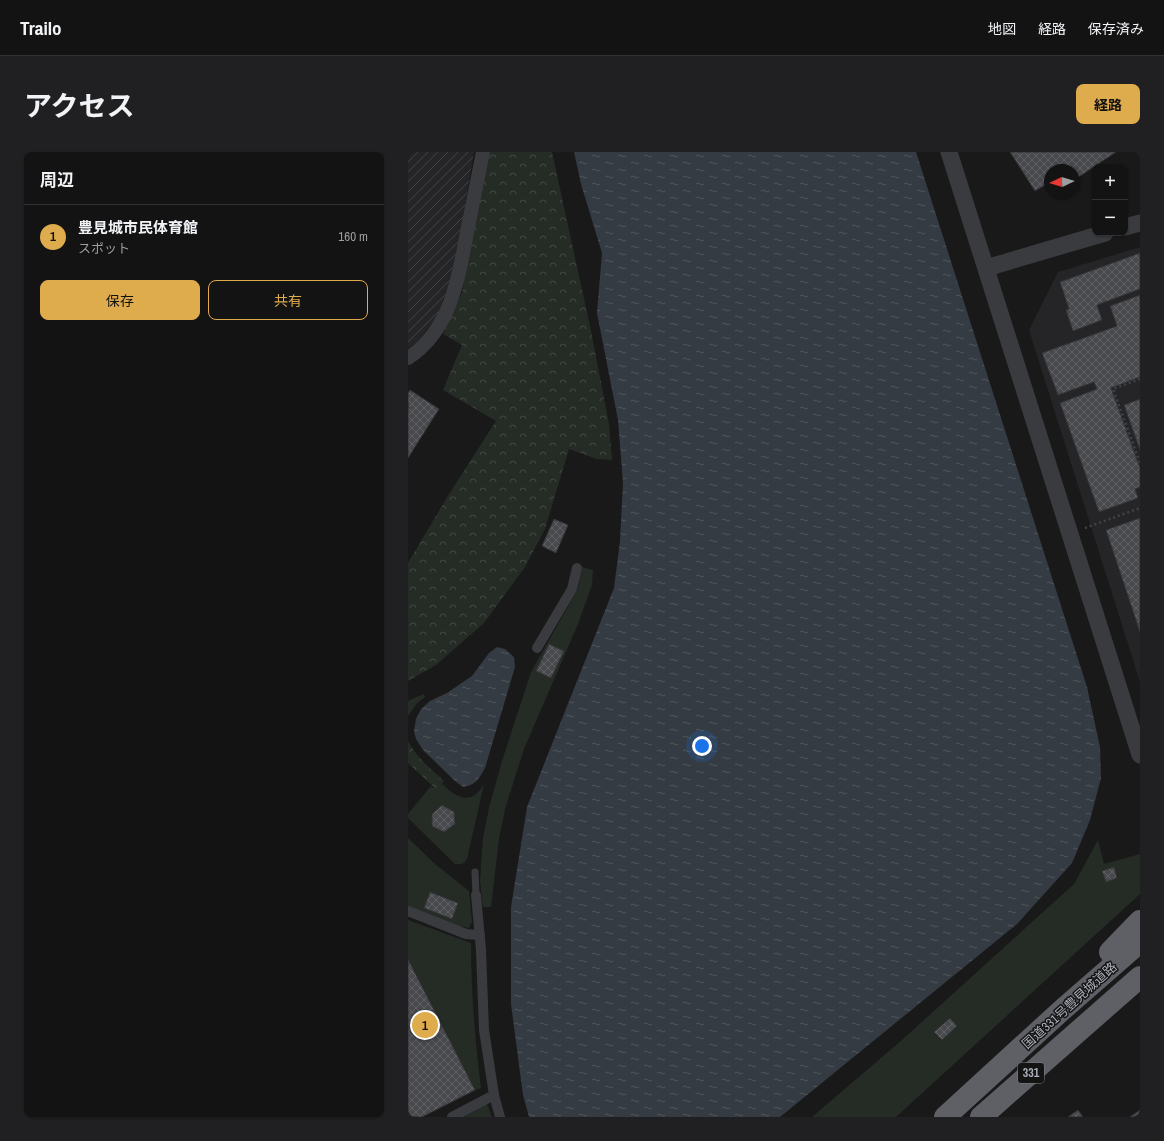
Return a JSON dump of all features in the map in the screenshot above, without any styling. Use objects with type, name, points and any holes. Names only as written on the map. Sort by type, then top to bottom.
[{"type":"highway","name":"331","points":[[1062,1010],[1115,946],[1140,921]]},
{"type":"highway","name":"国道331号豊見城道路","points":[[945,1117],[1062,1010],[1140,942]]},
{"type":"highway","name":"国道331号豊見城道路","points":[[981,1117],[1140,977]]},
{"type":"highway","points":[[1081,1030],[1118,1014],[1140,997]]},
{"type":"street","points":[[408,358],[417,353],[436,331],[449,306],[460,271],[483,152]]},
{"type":"street","points":[[949,152],[1140,755]]},
{"type":"street","points":[[1128,226],[1140,223]]},
{"type":"street","points":[[986,268],[1095,236]]},
{"type":"street","points":[[537,648],[572,589],[577,568]]},
{"type":"street","points":[[476,895],[480,936],[484,1030],[494,1095],[500,1117]]},
{"type":"street","points":[[408,911],[466,934],[480,936]]},
{"type":"street","points":[[452,1117],[494,1095]]},
{"type":"lane","points":[[475,872],[476,895]]},
{"type":"path","points":[[1140,379],[1113,389],[1140,463]]},
{"type":"path","points":[[1070,533],[1140,508]]},
{"type":"shaded area","points":[[408,152],[474,152],[458,247],[447,290],[436,318],[418,341],[408,348]]},
{"type":"shaded area","points":[[1140,247],[1140,682],[1029,330],[1058,272]]},
{"type":"green space","points":[[488,152],[552,152],[591,331],[609,424],[612,460],[597,459],[569,449],[545,529],[525,567],[484,623],[436,665],[408,681],[408,563],[449,494],[496,421],[443,390],[462,345],[443,334],[462,292]]},
{"type":"green space","points":[[582,567],[593,570],[592,585],[578,624],[524,749],[505,809],[499,839],[491,907],[483,907],[480,881],[483,838],[489,808],[502,761],[531,672],[578,589]]},
{"type":"green space","points":[[424,694],[425,697],[417,703],[408,716],[408,701]]},
{"type":"green space","points":[[408,741],[419,758],[444,781],[437,790],[408,763]]},
{"type":"green space","points":[[442,784],[458,796],[467,798],[477,793],[484,784],[467,859],[461,864],[455,864],[408,818],[408,814],[431,786],[437,789]]},
{"type":"green space","points":[[408,838],[435,864],[469,891],[472,922],[469,928],[455,925],[408,907]]},
{"type":"green space","points":[[1098,840],[1104,864],[1140,854],[1140,894],[896,1117],[812,1117],[902,1040],[1074,884]]},
{"type":"green space","points":[[408,920],[471,943],[474,1016],[481,1088],[475,1090],[408,958]]},
{"type":"green space","points":[[487,1104],[492,1117],[463,1117]]},
{"type":"water","points":[[574,152],[916,152],[1087,687],[1100,747],[1101,778],[1090,820],[1072,863],[1017,924],[780,1117],[529,1117],[523,1095],[511,1004],[511,907],[527,807],[614,588],[620,541],[623,483],[618,420],[597,313],[602,253],[581,184]]},
{"type":"water","points":[[497,647],[505,649],[514,657],[515,667],[485,768],[477,781],[463,787],[423,750],[416,739],[414,731],[416,719],[421,709],[430,701],[447,693],[472,676],[489,653]]},
{"type":"building","points":[[1010,152],[1116,152],[1098,164],[1092,164],[1092,168],[1080,176],[1080,164],[1044,164],[1044,186],[1035,191]]},
{"type":"building","points":[[1140,253],[1140,289],[1097,305],[1102,320],[1073,331],[1066,310],[1069,309],[1060,282]]},
{"type":"building","points":[[1140,295],[1140,377],[1111,388],[1140,468],[1140,487],[1135,489],[1138,498],[1099,512],[1060,403],[1097,389],[1094,382],[1058,395],[1042,353],[1117,326],[1110,306]]},
{"type":"building","points":[[410,390],[439,409],[408,458],[408,393]]},
{"type":"building","points":[[1140,399],[1140,450],[1124,405]]},
{"type":"building","points":[[1140,518],[1140,632],[1106,530]]},
{"type":"building","points":[[554,519],[568,525],[556,553],[542,546]]},
{"type":"building","points":[[549,644],[564,651],[551,678],[536,671]]},
{"type":"building","points":[[442,805],[454,812],[455,824],[444,832],[432,826],[432,814]]},
{"type":"building","points":[[1114,867],[1117,878],[1106,882],[1102,871]]},
{"type":"building","points":[[430,892],[458,903],[452,919],[424,908]]},
{"type":"building","points":[[408,959],[475,1090],[422,1117],[408,1117]]},
{"type":"building","points":[[950,1018],[957,1026],[942,1040],[934,1032]]},
{"type":"building","points":[[1078,1110],[1083,1117],[1068,1117]]},
{"type":"building","points":[[1140,1110],[1140,1117],[1130,1117]]},
{"type":"place","name":"豊見城市民体育館","points":[[425,1025]]}]
